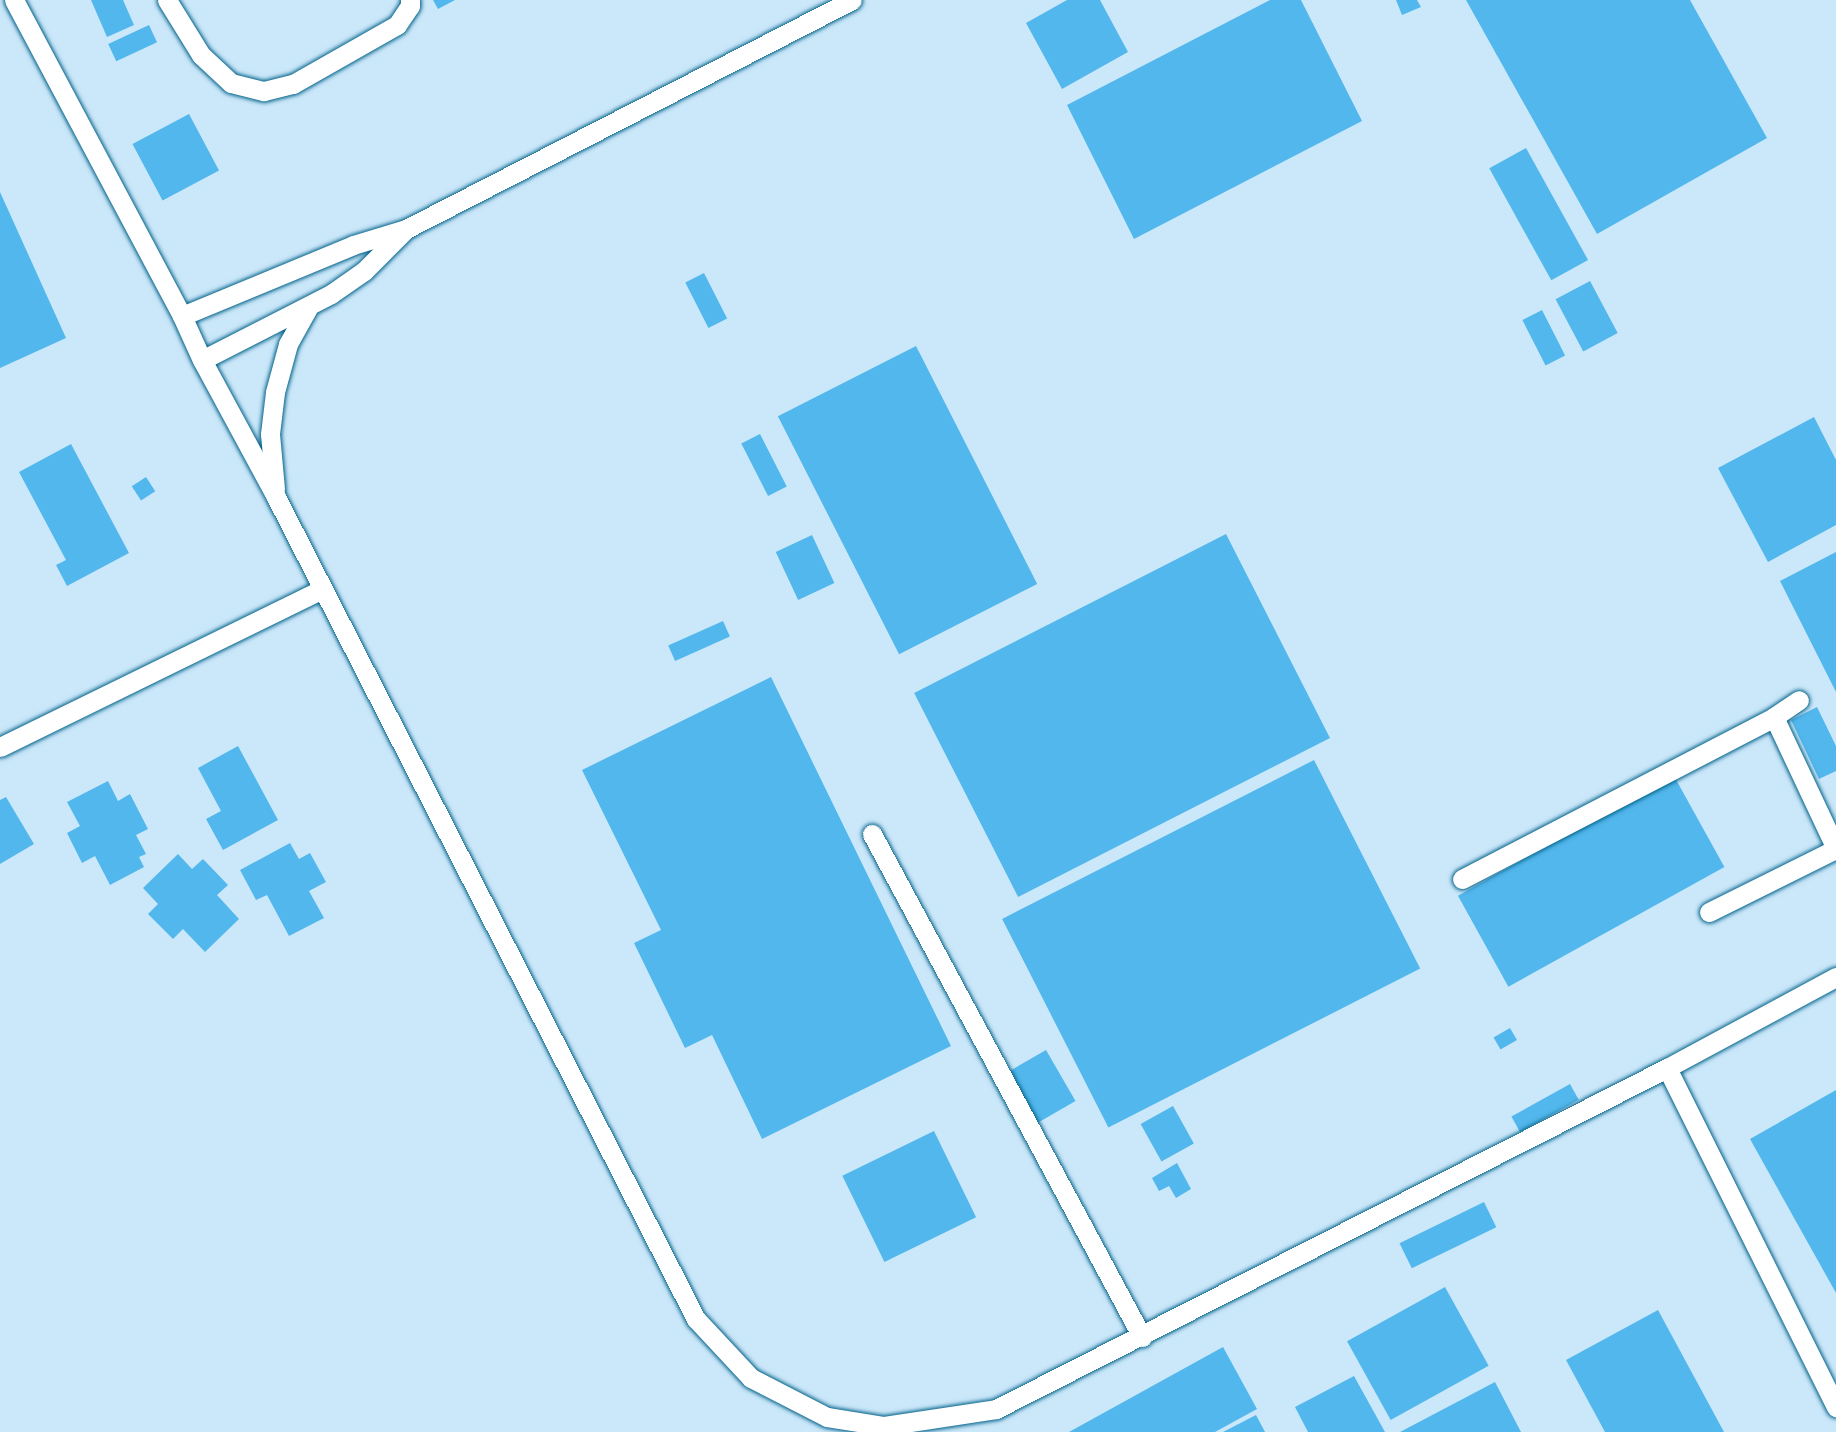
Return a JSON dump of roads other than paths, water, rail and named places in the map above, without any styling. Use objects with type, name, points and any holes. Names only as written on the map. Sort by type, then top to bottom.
[{"type":"lane","points":[[14,0],[182,316],[202,360],[275,497],[696,1319],[751,1378],[827,1417],[884,1426],[996,1409],[1667,1068],[1836,977]]},
{"type":"lane","points":[[167,0],[201,55],[231,83],[264,91],[293,84],[397,24],[410,6],[411,0]]},
{"type":"lane","points":[[182,316],[353,245],[406,229],[852,0]]},
{"type":"lane","points":[[202,360],[308,308],[364,271],[406,229]]},
{"type":"lane","points":[[275,497],[270,434],[275,392],[288,344],[308,308]]},
{"type":"lane","points":[[0,747],[321,590]]},
{"type":"lane","points":[[1462,879],[1774,717],[1799,700]]},
{"type":"lane","points":[[1709,912],[1836,849],[1774,717]]},
{"type":"lane","points":[[872,834],[1142,1337]]},
{"type":"lane","points":[[1667,1068],[1836,1407]]}]
